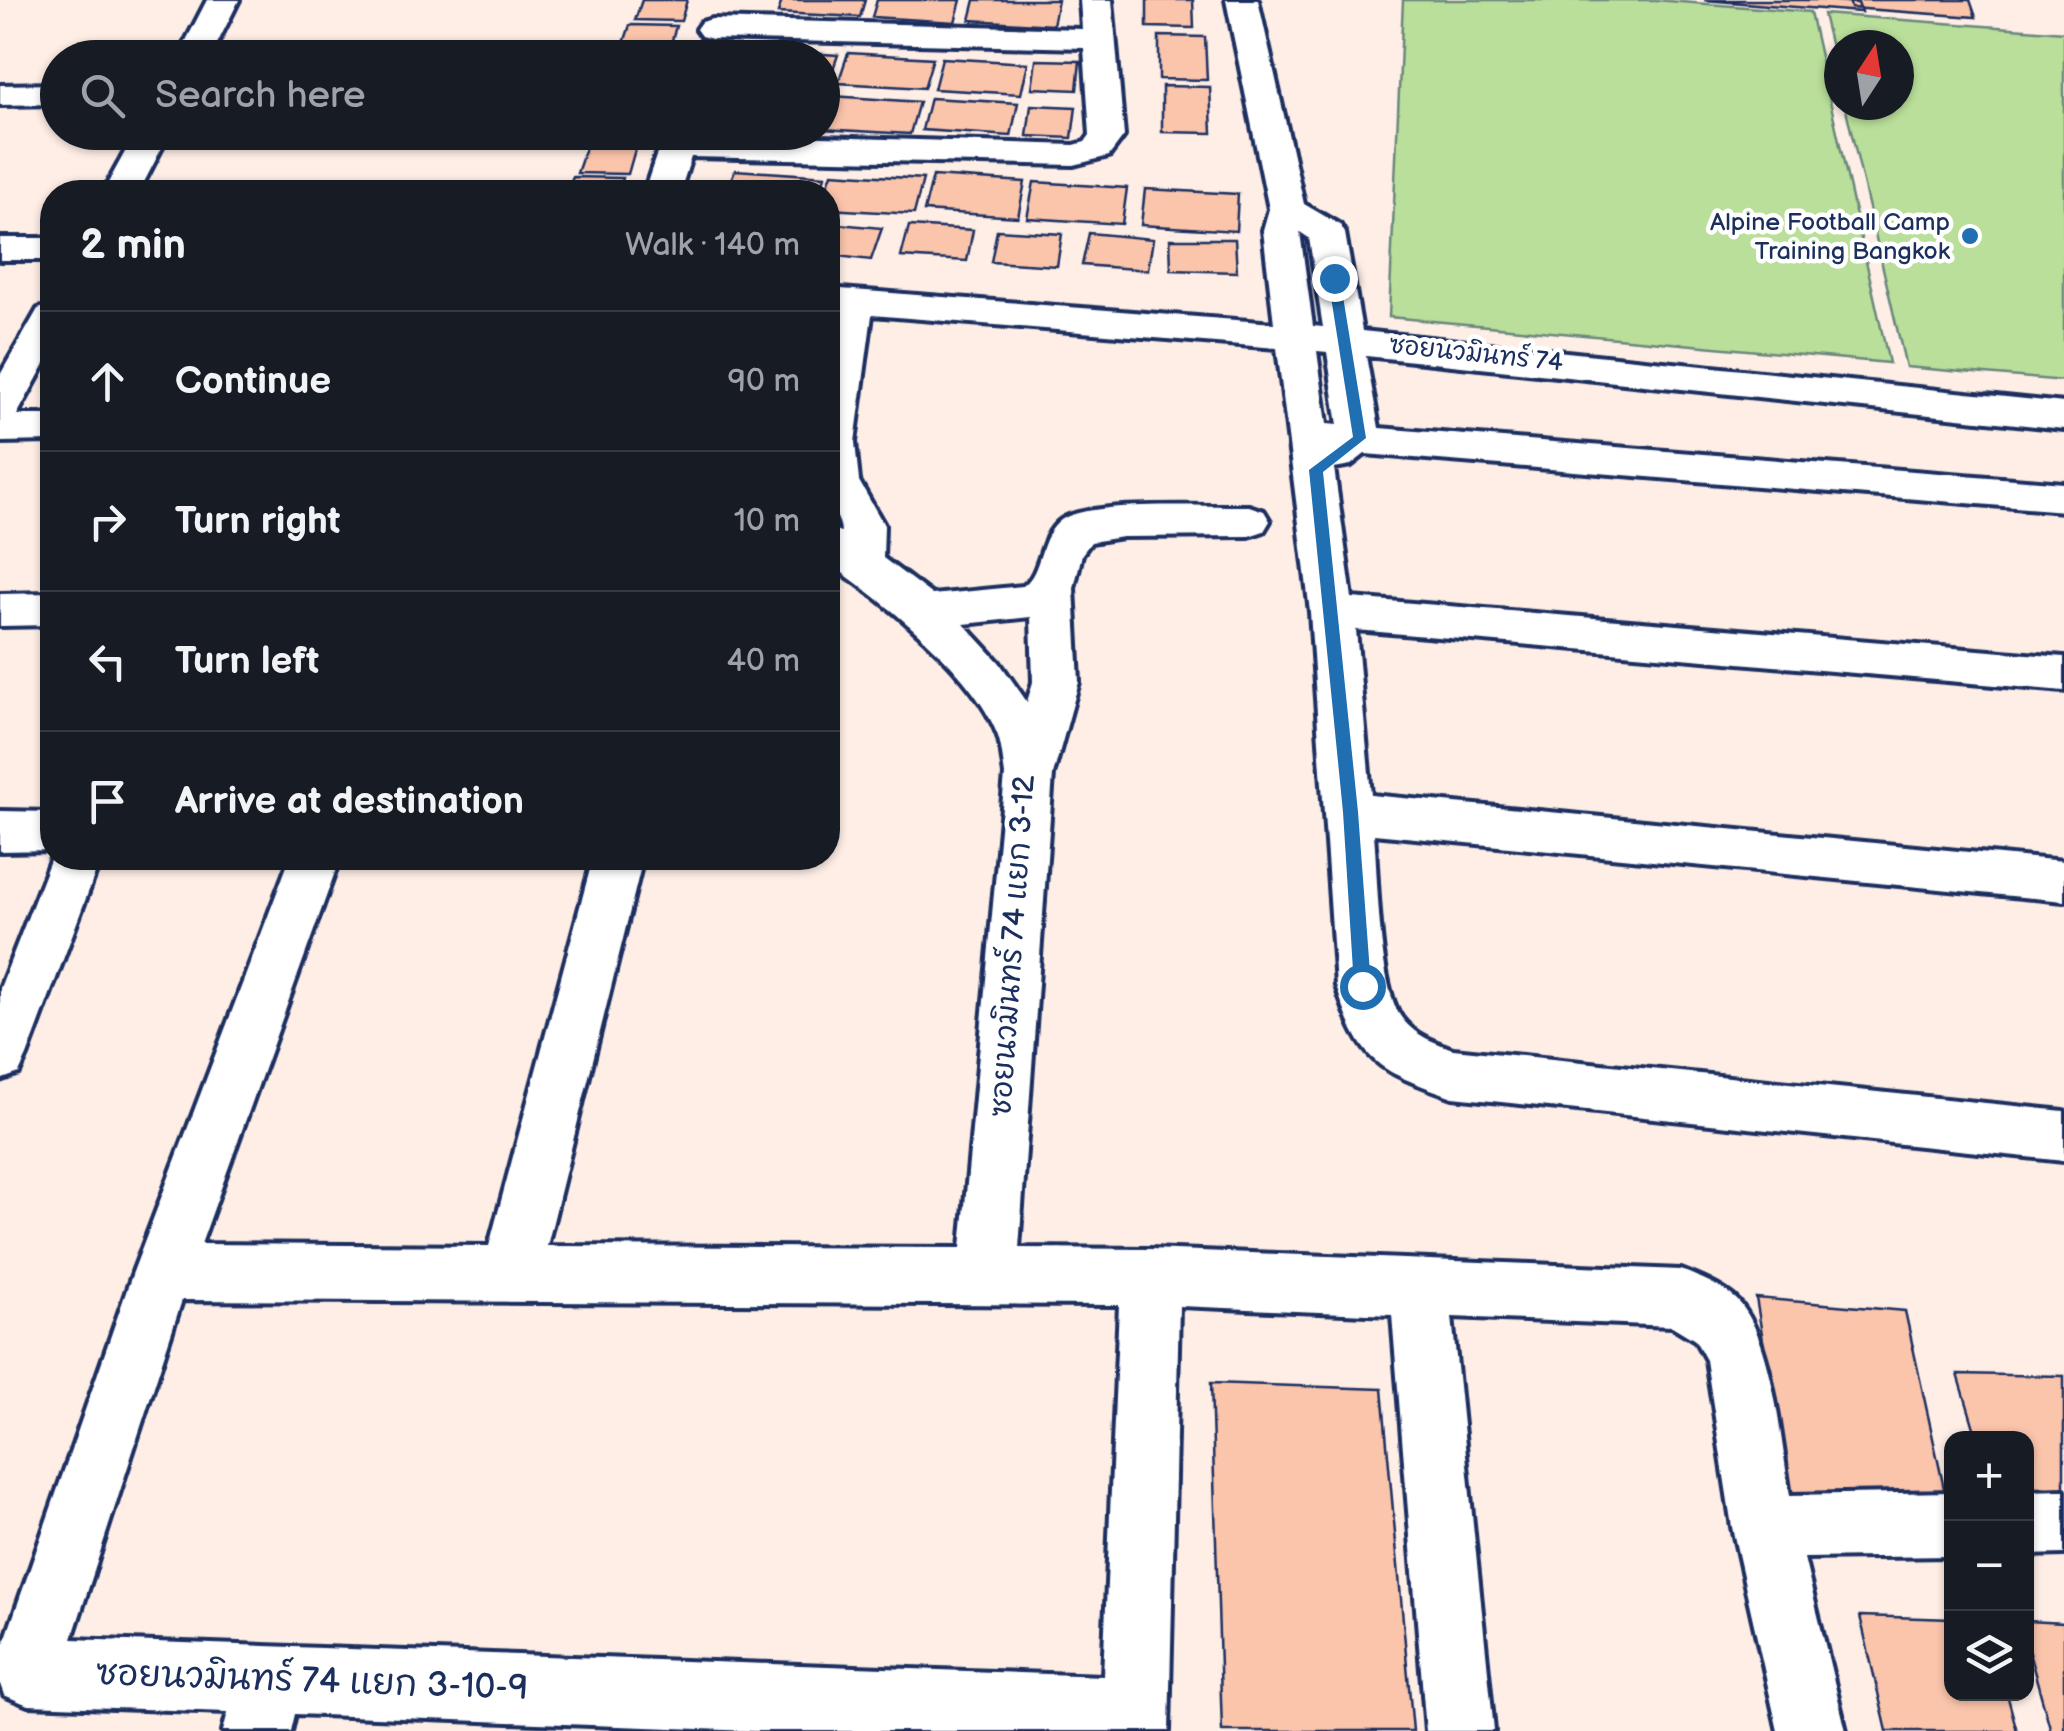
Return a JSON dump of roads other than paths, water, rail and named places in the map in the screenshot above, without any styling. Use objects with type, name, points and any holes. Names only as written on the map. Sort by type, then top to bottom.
[{"type":"street","points":[[202,40],[223,0]]},
{"type":"street","points":[[840,146],[1074,155],[1097,150],[1106,136],[1096,0]]},
{"type":"street","points":[[1242,0],[1286,210],[1282,230],[1294,337],[1332,612],[1362,986],[1375,1026],[1398,1054],[1453,1073],[2064,1136]]},
{"type":"street","points":[[712,29],[1098,39]]},
{"type":"street","points":[[0,94],[40,94]]},
{"type":"street","points":[[127,180],[143,150]]},
{"type":"street","points":[[666,180],[675,150]]},
{"type":"street","points":[[1286,210],[1327,232],[1359,438]]},
{"type":"street","points":[[0,250],[40,249]]},
{"type":"street","name":"ซอยนวมินทร์ 74","points":[[841,301],[1344,340],[2064,416]]},
{"type":"street","points":[[0,411],[40,339]]},
{"type":"street","points":[[0,429],[40,428]]},
{"type":"street","points":[[1311,453],[1359,438],[2064,497]]},
{"type":"street","name":"ซอยนวมินทร์ 74 แยก 3-12","points":[[840,485],[863,525],[844,553],[926,612],[991,688],[1020,733],[1030,775],[988,1275]]},
{"type":"street","points":[[1030,775],[1056,682],[1052,588],[1061,550],[1076,530],[1122,522],[1250,521]]},
{"type":"street","points":[[926,612],[1033,601],[1052,588]]},
{"type":"street","points":[[0,610],[40,609]]},
{"type":"street","points":[[1332,612],[2064,674]]},
{"type":"street","points":[[1350,812],[2064,881]]},
{"type":"street","points":[[0,830],[40,831]]},
{"type":"street","points":[[0,1056],[71,870]]},
{"type":"street","points":[[311,870],[162,1272],[1150,1277],[1681,1298],[1716,1320],[1735,1354],[1764,1527],[1812,1731]]},
{"type":"street","points":[[511,1275],[615,870]]},
{"type":"street","name":"ซอยนวมินทร์ 74 แยก 3-10-9","points":[[162,1272],[28,1671],[263,1705],[1135,1721]]},
{"type":"street","points":[[1135,1721],[1150,1277]]},
{"type":"street","points":[[1419,1286],[1460,1731]]},
{"type":"street","points":[[2034,1522],[2064,1522]]},
{"type":"street","points":[[1764,1527],[1944,1524]]},
{"type":"place","name":"Alpine Football Camp Training Bangkok","points":[[1970,236]]}]
